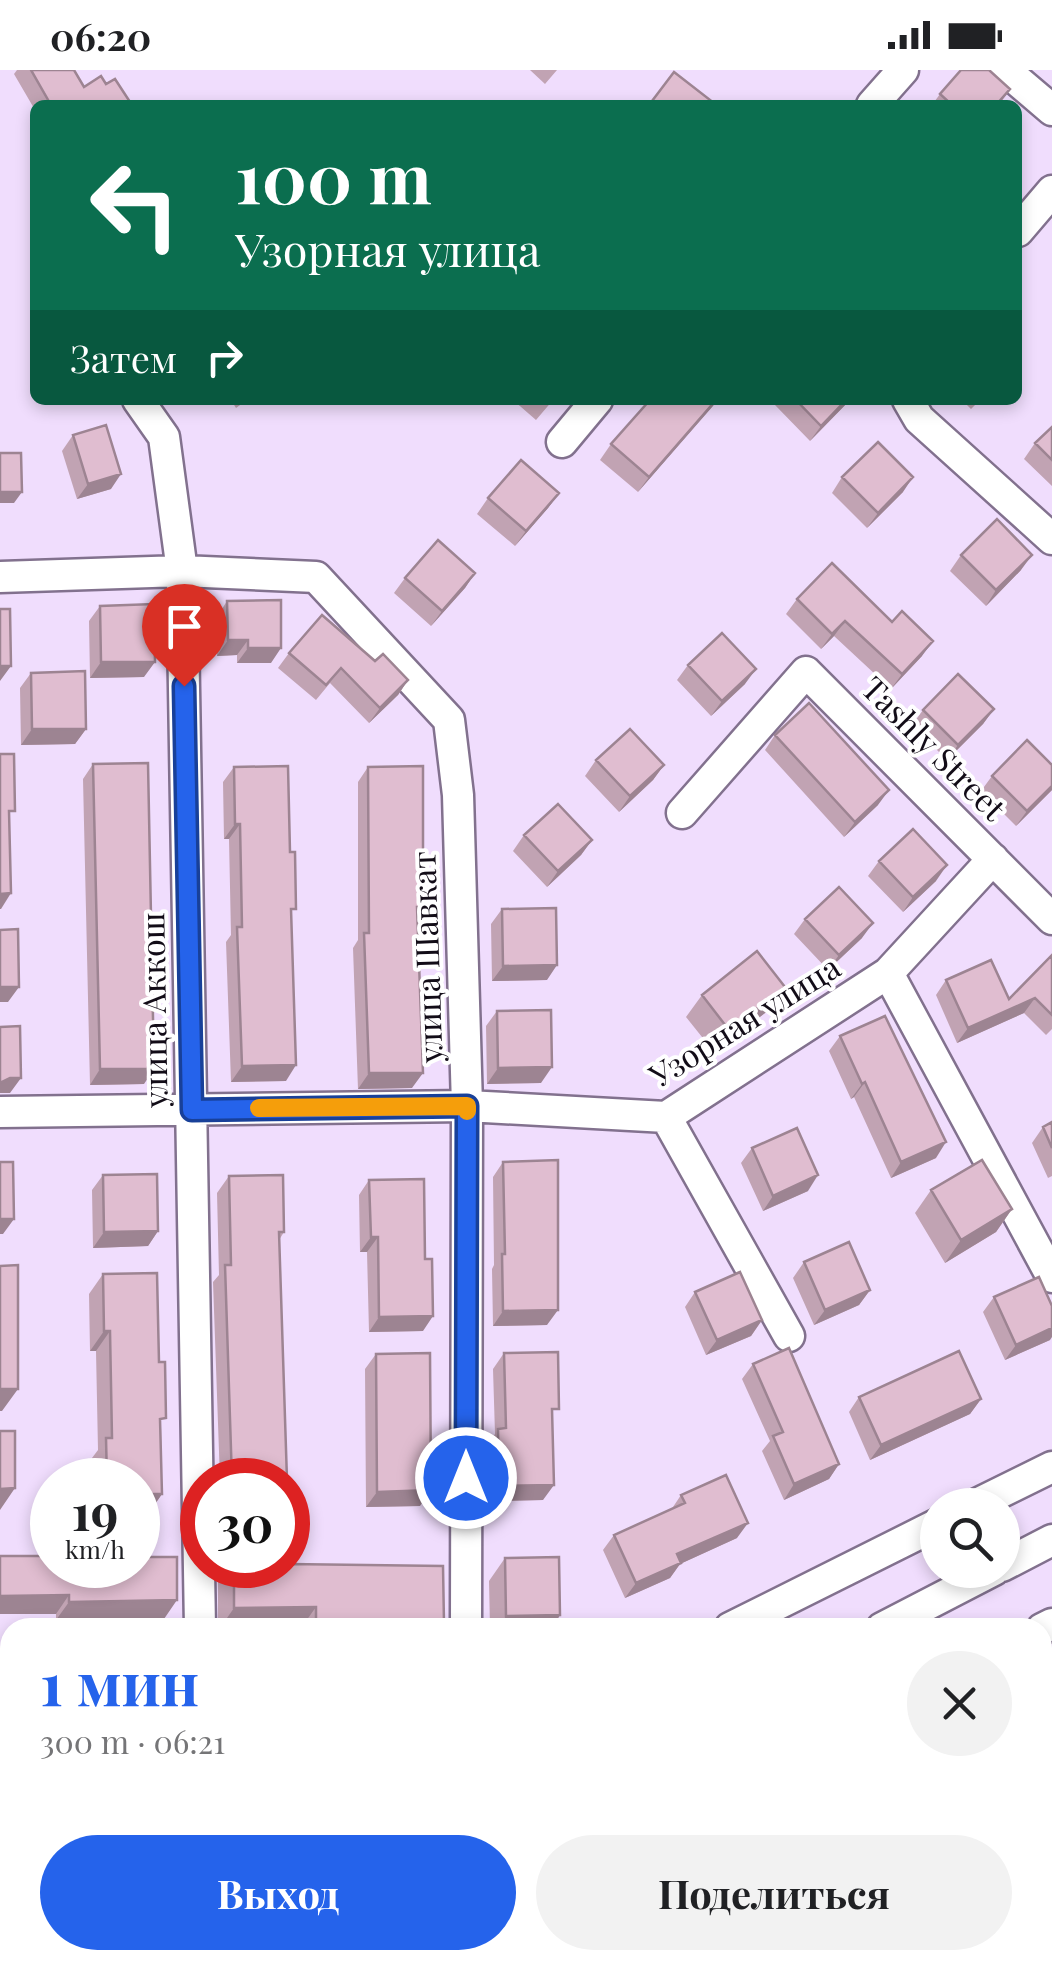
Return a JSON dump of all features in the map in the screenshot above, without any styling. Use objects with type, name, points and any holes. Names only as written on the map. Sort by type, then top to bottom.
[{"type":"street","points":[[876,100],[903,70]]},
{"type":"street","points":[[1006,70],[1052,110]]},
{"type":"street","points":[[1022,226],[1052,191]]},
{"type":"street","name":"улица Аккош","points":[[142,405],[164,436],[182,571],[200,1618]]},
{"type":"street","points":[[562,442],[593,405]]},
{"type":"street","points":[[911,405],[919,420],[1052,539]]},
{"type":"street","points":[[0,578],[182,571]]},
{"type":"street","name":"улица Шавкат","points":[[182,571],[316,577],[449,720],[458,796],[467,1106],[466,1618]]},
{"type":"street","name":"Tashly Street","points":[[682,813],[806,672],[1052,919]]},
{"type":"street","name":"Узорная улица","points":[[0,1112],[467,1106],[666,1117],[888,973],[992,859]]},
{"type":"street","points":[[888,973],[1052,1277]]},
{"type":"street","points":[[666,1117],[789,1336]]},
{"type":"street","points":[[1006,1488],[1050,1464]]},
{"type":"street","points":[[750,1618],[920,1533]]},
{"type":"street","points":[[1020,1557],[1052,1540]]},
{"type":"street","points":[[901,1618],[959,1588]]},
{"type":"building","points":[[31,70],[74,70],[84,87],[101,76],[106,84],[115,79],[129,100],[48,100]]},
{"type":"building","points":[[961,70],[989,70],[1010,89],[1000,100],[947,100],[940,94]]},
{"type":"building","points":[[674,72],[710,100],[653,100]]},
{"type":"building","points":[[646,405],[712,405],[649,477],[611,444]]},
{"type":"building","points":[[801,405],[841,405],[821,426]]},
{"type":"building","points":[[106,425],[121,474],[88,484],[73,435]]},
{"type":"building","points":[[1052,427],[1052,460],[1035,443]]},
{"type":"building","points":[[878,442],[913,477],[878,513],[842,477]]},
{"type":"building","points":[[0,453],[21,453],[22,492],[0,492]]},
{"type":"building","points":[[521,460],[559,493],[526,531],[488,498]]},
{"type":"building","points":[[997,519],[1032,555],[996,590],[961,555]]},
{"type":"building","points":[[438,540],[475,573],[442,611],[405,578]]},
{"type":"building","points":[[832,563],[892,622],[902,611],[933,641],[902,674],[845,621],[832,634],[797,599]]},
{"type":"building","points":[[281,600],[281,648],[248,648],[248,640],[228,640],[227,601]]},
{"type":"building","points":[[154,604],[155,662],[101,662],[100,606]]},
{"type":"building","points":[[0,609],[10,609],[11,666],[0,666]]},
{"type":"building","points":[[322,615],[375,661],[383,654],[408,680],[380,708],[341,668],[326,685],[289,653]]},
{"type":"building","points":[[722,633],[756,669],[722,701],[688,665]]},
{"type":"building","points":[[85,671],[86,729],[32,729],[31,673]]},
{"type":"building","points":[[958,674],[994,709],[958,745],[923,710]]},
{"type":"building","points":[[809,703],[889,790],[855,822],[775,735]]},
{"type":"building","points":[[630,729],[664,765],[630,796],[596,760]]},
{"type":"building","points":[[1027,740],[1052,765],[1052,786],[1027,811],[992,776]]},
{"type":"building","points":[[0,754],[14,754],[15,811],[9,811],[11,893],[0,894]]},
{"type":"building","points":[[148,763],[154,1069],[100,1069],[93,764]]},
{"type":"building","points":[[288,766],[290,852],[295,852],[296,909],[291,909],[296,1065],[242,1066],[237,927],[242,927],[240,824],[235,824],[234,767]]},
{"type":"building","points":[[423,766],[423,907],[417,907],[423,1073],[369,1073],[364,933],[369,933],[368,767]]},
{"type":"building","points":[[558,804],[592,840],[558,871],[524,835]]},
{"type":"building","points":[[913,829],[947,865],[913,897],[879,861]]},
{"type":"building","points":[[839,887],[873,923],[839,955],[805,919]]},
{"type":"building","points":[[556,908],[557,965],[503,966],[502,909]]},
{"type":"building","points":[[18,929],[19,987],[0,987],[0,930]]},
{"type":"building","points":[[757,951],[785,987],[729,1030],[702,995]]},
{"type":"building","points":[[1052,955],[1052,1015],[1035,998],[968,1028],[946,980],[991,960],[1009,999]]},
{"type":"building","points":[[551,1010],[552,1067],[498,1068],[497,1011]]},
{"type":"building","points":[[885,1016],[946,1142],[901,1162],[840,1036]]},
{"type":"building","points":[[20,1026],[21,1078],[0,1083],[0,1027]]},
{"type":"building","points":[[1052,1122],[1052,1148],[1043,1127]]},
{"type":"building","points":[[797,1128],[818,1175],[773,1196],[752,1148]]},
{"type":"building","points":[[558,1160],[558,1310],[503,1311],[503,1162]]},
{"type":"building","points":[[982,1160],[1012,1209],[961,1240],[931,1190]]},
{"type":"building","points":[[0,1162],[13,1162],[14,1219],[0,1219]]},
{"type":"building","points":[[157,1174],[158,1231],[104,1232],[103,1175]]},
{"type":"building","points":[[283,1175],[284,1232],[279,1232],[286,1458],[231,1458],[225,1265],[231,1265],[229,1176]]},
{"type":"building","points":[[424,1179],[425,1259],[432,1259],[433,1316],[379,1317],[378,1237],[371,1237],[369,1180]]},
{"type":"building","points":[[849,1242],[870,1290],[825,1310],[804,1262]]},
{"type":"building","points":[[18,1265],[18,1389],[0,1389],[0,1266]]},
{"type":"building","points":[[740,1272],[762,1320],[717,1340],[695,1292]]},
{"type":"building","points":[[157,1273],[159,1362],[165,1362],[166,1418],[160,1419],[162,1494],[160,1458],[106,1458],[106,1438],[112,1438],[110,1331],[104,1331],[103,1274]]},
{"type":"building","points":[[1039,1277],[1052,1306],[1052,1328],[1016,1345],[994,1297]]},
{"type":"building","points":[[789,1348],[839,1464],[794,1484],[773,1436],[783,1432],[753,1364]]},
{"type":"building","points":[[959,1351],[981,1399],[881,1445],[859,1397]]},
{"type":"building","points":[[558,1352],[559,1409],[552,1409],[554,1485],[499,1486],[498,1429],[506,1428],[504,1353]]},
{"type":"building","points":[[430,1353],[431,1490],[377,1492],[376,1354]]},
{"type":"building","points":[[0,1431],[15,1431],[15,1488],[0,1489]]},
{"type":"building","points":[[726,1475],[748,1523],[677,1554],[681,1563],[636,1583],[614,1535],[685,1503],[681,1495]]},
{"type":"building","points":[[0,1556],[30,1556],[30,1588],[160,1588],[160,1557],[177,1557],[177,1600],[69,1602],[69,1595],[0,1596]]},
{"type":"building","points":[[559,1557],[560,1615],[506,1616],[505,1558]]},
{"type":"building","points":[[310,1564],[443,1566],[444,1618],[316,1618],[316,1607],[234,1608],[234,1588],[310,1588]]},
{"type":"slow traffic","points":[[259,1108],[467,1106],[467,1111]]},
{"type":"route","points":[[184,686],[192,1110],[467,1106],[466,1478]]}]
